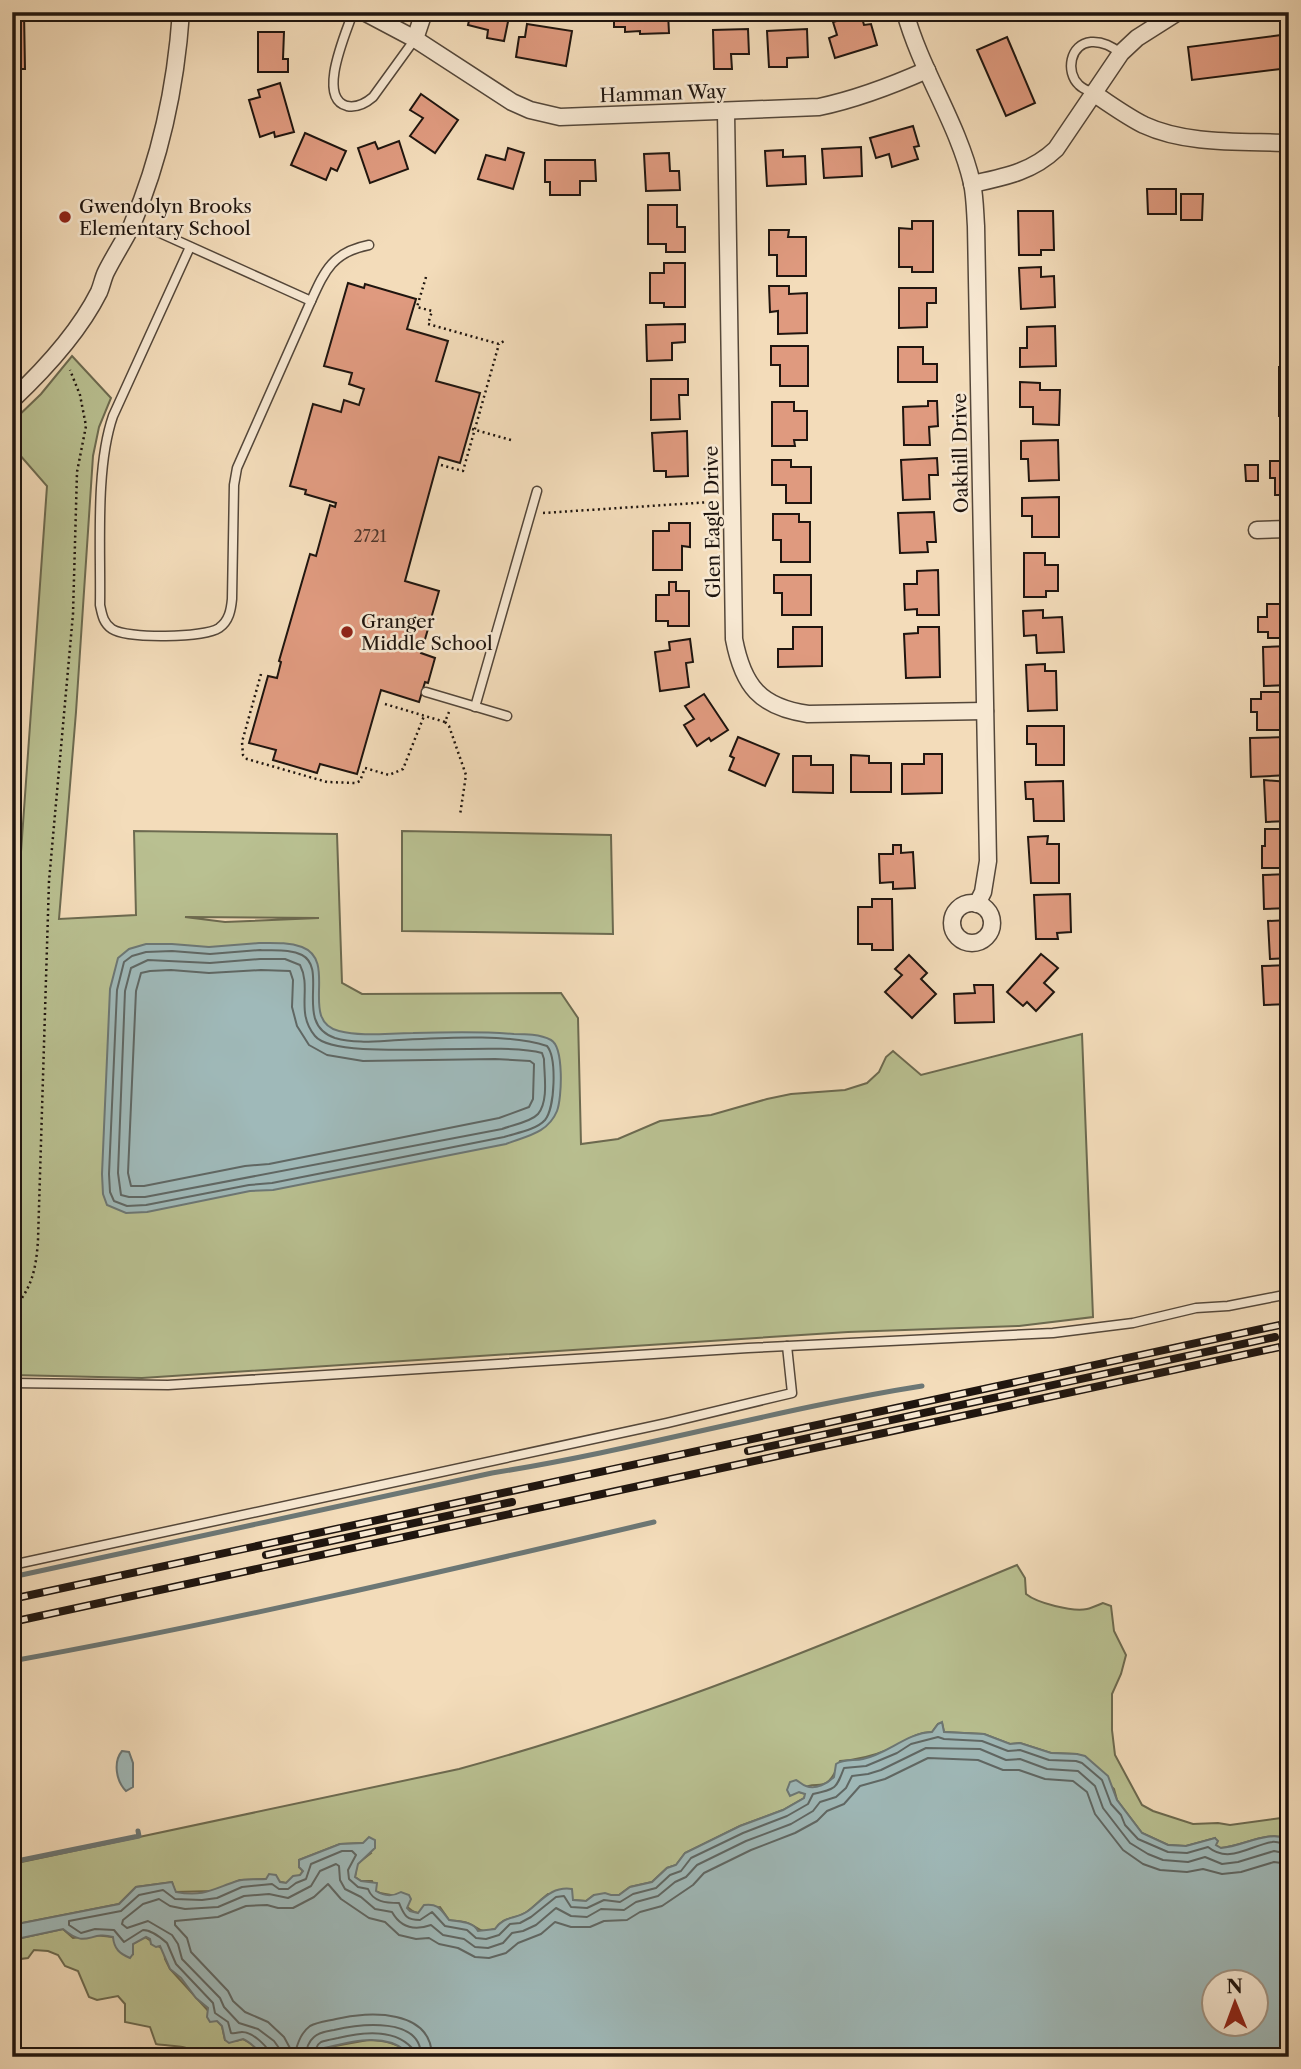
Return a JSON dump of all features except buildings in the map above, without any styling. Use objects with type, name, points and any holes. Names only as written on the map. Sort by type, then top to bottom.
[{"type":"street","points":[[12,400],[58,351],[88,310],[100,291],[105,275],[131,225],[153,165],[169,109],[181,12]]},
{"type":"street","name":"Hamman Way","points":[[364,12],[415,38],[512,102],[547,115],[574,118],[819,107],[848,101],[927,70]]},
{"type":"street","points":[[415,38],[424,12]]},
{"type":"street","name":"Oakhill Drive","points":[[905,12],[955,134],[972,184],[978,266],[988,861],[987,878],[977,904]]},
{"type":"street","points":[[972,184],[1012,176],[1044,160],[1056,149],[1121,53],[1138,38],[1178,12]]},
{"type":"street","points":[[1093,93],[1145,125],[1172,134],[1213,140],[1289,142]]},
{"type":"street","name":"Glen Eagle Drive","points":[[726,112],[734,639],[742,673],[751,687],[775,705],[788,711],[807,714],[985,711]]},
{"type":"street","points":[[1257,530],[1289,529]]},
{"type":"lane","points":[[353,12],[333,79],[335,95],[341,103],[348,106],[367,102],[373,97],[415,38]]},
{"type":"lane","points":[[1093,93],[1079,86],[1073,78],[1071,58],[1076,50],[1082,44],[1097,42],[1105,43],[1121,53]]},
{"type":"lane","points":[[131,225],[158,232],[311,300]]},
{"type":"lane","points":[[190,247],[113,416],[105,444],[100,605],[107,626],[122,634],[197,635],[218,629],[229,617],[237,468],[326,268],[344,253],[369,246]]},
{"type":"lane","points":[[475,707],[537,491]]},
{"type":"lane","points":[[426,692],[507,716]]},
{"type":"lane","points":[[12,1383],[168,1385],[787,1346],[1053,1333],[1133,1323],[1196,1308],[1228,1306],[1289,1294]]},
{"type":"lane","points":[[12,1564],[667,1423],[792,1393],[787,1346]]},
{"type":"path","points":[[426,277],[417,307],[432,311],[428,324],[499,344]]},
{"type":"path","points":[[441,465],[463,471],[499,344],[504,341]]},
{"type":"path","points":[[12,1311],[27,1294],[36,1264],[38,1240],[48,881],[72,614],[77,472],[86,426],[80,395],[70,370]]},
{"type":"path","points":[[473,429],[511,440]]},
{"type":"path","points":[[540,513],[711,502]]},
{"type":"path","points":[[261,674],[242,743],[243,755],[247,759],[327,782],[356,783],[360,781],[365,768],[389,775],[403,769],[424,716]]},
{"type":"path","points":[[385,704],[445,722],[449,726],[466,775],[460,815]]},
{"type":"path","points":[[445,722],[450,710]]},
{"type":"green space","points":[[72,356],[111,398],[99,427],[93,456],[59,919],[136,915],[134,831],[337,834],[342,983],[362,994],[561,993],[578,1018],[581,1144],[618,1139],[660,1121],[711,1115],[791,1094],[845,1090],[867,1083],[879,1072],[886,1057],[893,1051],[921,1075],[1082,1034],[1093,1317],[1019,1326],[848,1332],[142,1378],[12,1375],[20,866],[47,486],[12,446],[12,422],[41,394]],"holes":[[[185,917],[319,918],[225,922]]]},
{"type":"green space","points":[[402,831],[611,835],[613,934],[402,931]]},
{"type":"green space","points":[[1017,1565],[1025,1578],[1026,1594],[1038,1601],[1073,1609],[1087,1609],[1103,1603],[1111,1606],[1114,1631],[1126,1655],[1112,1694],[1115,1755],[1142,1805],[1193,1824],[1230,1825],[1289,1817],[1289,1839],[1263,1837],[1220,1848],[1215,1845],[1215,1838],[1186,1846],[1168,1845],[1142,1833],[1117,1800],[1114,1789],[1077,1754],[1051,1753],[1020,1743],[1010,1744],[984,1734],[944,1732],[942,1723],[932,1732],[915,1736],[872,1756],[840,1761],[830,1780],[821,1785],[805,1787],[799,1792],[806,1794],[804,1798],[685,1853],[676,1865],[667,1868],[652,1882],[630,1887],[619,1895],[594,1895],[586,1901],[572,1900],[572,1894],[548,1894],[525,1913],[505,1920],[495,1929],[482,1931],[465,1922],[449,1920],[440,1907],[414,1912],[397,1898],[376,1891],[372,1881],[361,1881],[355,1877],[357,1864],[371,1853],[363,1843],[340,1844],[299,1860],[299,1867],[303,1871],[286,1883],[266,1879],[240,1880],[214,1891],[175,1892],[172,1882],[136,1887],[119,1904],[12,1925],[12,1864],[459,1769],[531,1748],[672,1702],[880,1622]]},
{"type":"green space","points":[[63,1929],[73,1938],[95,1935],[113,1937],[123,1952],[133,1954],[133,1944],[145,1937],[164,1950],[170,1969],[222,2026],[225,2040],[243,2039],[274,2057],[198,2057],[190,2049],[156,2044],[150,2027],[125,2022],[125,2004],[118,1996],[97,2000],[89,1997],[78,1971],[65,1966],[58,1955],[34,1950],[28,1958],[12,1960],[12,1940]]},
{"type":"green space","points":[[368,2040],[397,2045],[406,2051],[406,2057],[320,2057],[324,2048]]},
{"type":"water","points":[[259,943],[291,944],[313,954],[318,965],[321,1016],[327,1025],[339,1031],[366,1034],[489,1032],[532,1035],[551,1040],[558,1052],[561,1073],[559,1105],[553,1118],[536,1133],[506,1144],[273,1190],[250,1191],[147,1212],[126,1213],[107,1205],[103,1194],[102,1174],[110,989],[118,958],[129,949],[146,944],[209,947]]},
{"type":"water","points":[[942,1722],[944,1732],[984,1734],[1010,1744],[1020,1743],[1051,1753],[1085,1756],[1108,1776],[1117,1800],[1142,1833],[1168,1845],[1186,1846],[1215,1838],[1218,1841],[1216,1845],[1221,1848],[1264,1837],[1289,1839],[1289,2057],[406,2057],[406,2051],[397,2045],[366,2040],[324,2048],[320,2057],[282,2058],[262,2053],[243,2039],[229,2043],[225,2040],[222,2026],[217,2021],[210,2022],[207,2017],[208,2008],[170,1969],[160,1946],[151,1944],[146,1937],[133,1944],[130,1958],[118,1951],[113,1937],[83,1939],[63,1929],[12,1940],[12,1925],[119,1904],[136,1887],[172,1882],[176,1892],[201,1893],[240,1880],[266,1879],[269,1874],[276,1875],[280,1882],[286,1883],[303,1871],[299,1867],[299,1860],[340,1844],[363,1843],[369,1837],[375,1840],[375,1848],[358,1864],[355,1877],[361,1881],[377,1883],[376,1891],[382,1894],[401,1892],[409,1895],[411,1899],[407,1908],[410,1911],[418,1913],[424,1905],[433,1905],[449,1920],[469,1924],[478,1931],[495,1929],[502,1922],[524,1914],[559,1890],[572,1889],[573,1900],[586,1901],[594,1895],[619,1895],[630,1887],[652,1882],[667,1868],[676,1865],[685,1853],[804,1798],[805,1794],[799,1792],[790,1796],[787,1790],[790,1782],[796,1780],[810,1787],[822,1785],[834,1777],[836,1764],[842,1761],[860,1760],[881,1753],[914,1736],[932,1732]]},
{"type":"water","points":[[122,1751],[129,1752],[133,1763],[133,1787],[126,1791],[117,1771],[117,1760]]},
{"type":"waterway","points":[[12,1577],[492,1473],[922,1386]]},
{"type":"waterway","points":[[12,1661],[253,1613],[654,1522]]},
{"type":"waterway","points":[[12,1862],[139,1836],[138,1831]]},
{"type":"railway","points":[[12,1599],[1289,1323]]},
{"type":"railway","points":[[748,1451],[1275,1337]]},
{"type":"railway","points":[[12,1622],[1289,1345]]},
{"type":"railway","points":[[266,1555],[512,1502]]},
{"type":"place","name":"Gwendolyn Brooks Elementary School","points":[[65,217]]},
{"type":"place","name":"Granger Middle School","points":[[347,632]]}]
